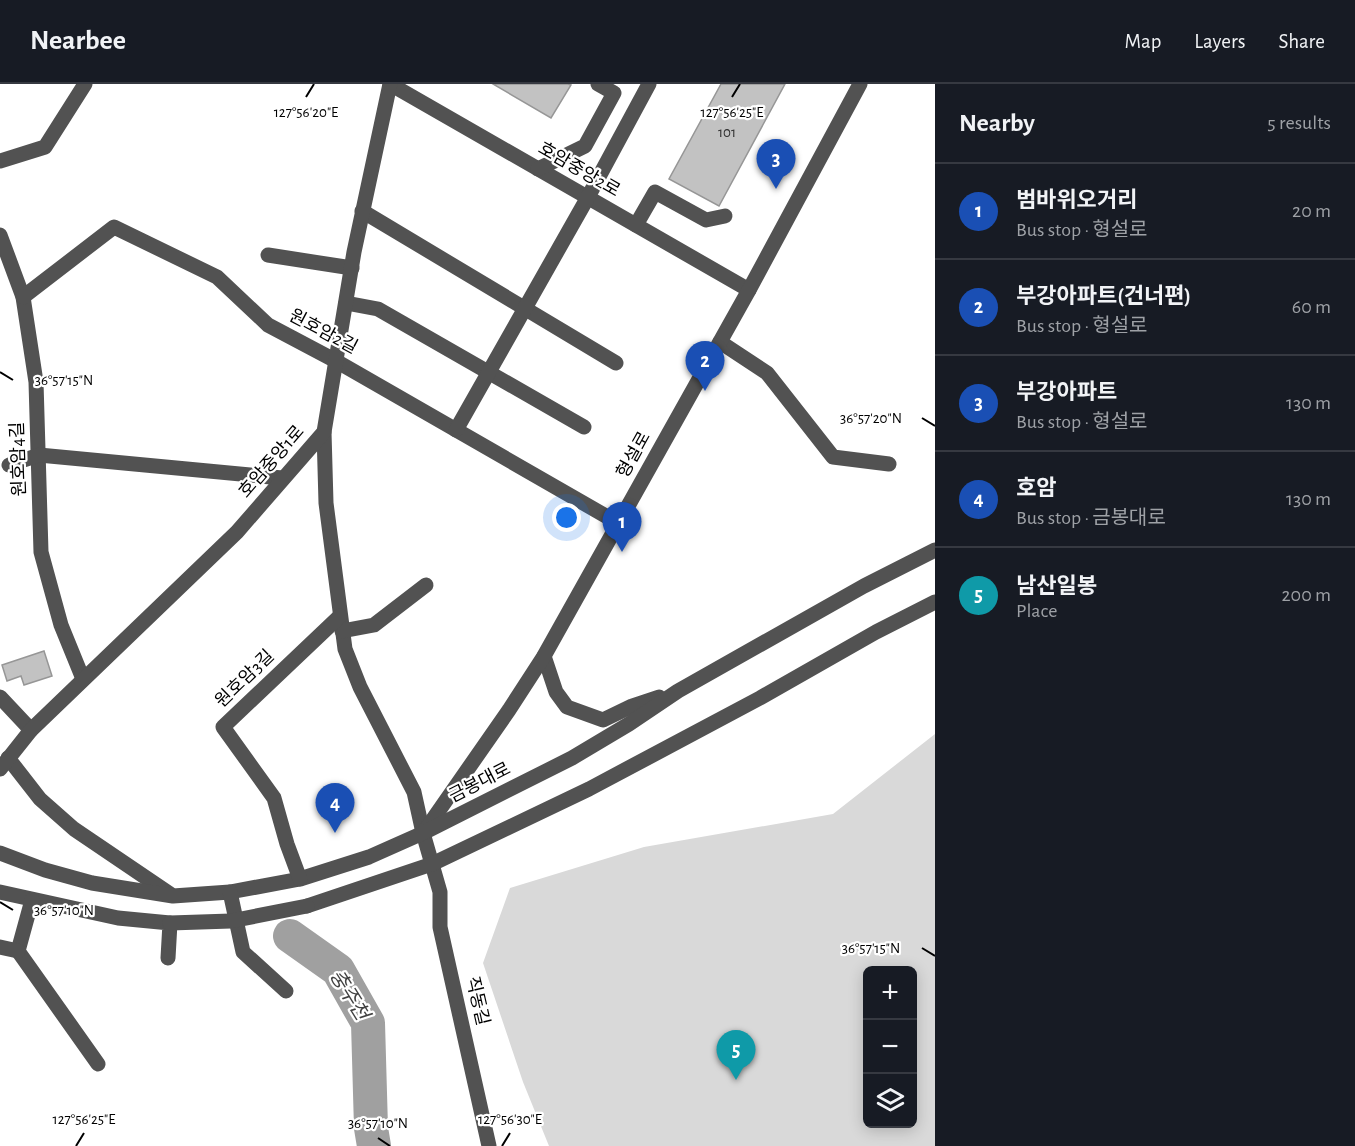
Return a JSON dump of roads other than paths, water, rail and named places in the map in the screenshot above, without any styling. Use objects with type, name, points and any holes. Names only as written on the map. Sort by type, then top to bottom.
[{"type":"street","points":[[0,161],[45,147],[85,84]]},
{"type":"street","name":"호암중앙2로","points":[[390,84],[749,290]]},
{"type":"street","name":"호암중앙1로","points":[[4,763],[31,730],[237,532],[324,432],[362,211],[390,84]]},
{"type":"street","points":[[538,169],[585,146],[618,89],[598,84]]},
{"type":"street","points":[[456,430],[649,84]]},
{"type":"street","name":"형설로","points":[[423,833],[544,656],[749,290],[860,84]]},
{"type":"street","points":[[636,225],[655,192],[706,220],[725,216]]},
{"type":"street","points":[[362,211],[526,307],[616,363]]},
{"type":"street","name":"원호암2길","points":[[23,297],[114,227],[217,277],[268,325],[336,361],[618,524]]},
{"type":"street","name":"원호암4길","points":[[0,235],[23,297],[36,382],[41,552],[61,625],[83,679]]},
{"type":"street","points":[[268,255],[352,268]]},
{"type":"street","points":[[346,303],[378,309],[584,427]]},
{"type":"street","points":[[720,342],[767,373],[833,457],[889,464]]},
{"type":"street","points":[[324,432],[326,503],[345,649],[360,687],[414,792],[423,833]]},
{"type":"street","points":[[9,465],[39,455],[282,478]]},
{"type":"street","name":"금봉대로","points":[[0,853],[45,870],[92,883],[173,896],[230,892],[300,879],[369,858],[572,758],[678,691],[864,586],[935,550]]},
{"type":"street","points":[[341,623],[374,625],[426,585]]},
{"type":"street","points":[[0,892],[118,918],[170,923],[231,921],[307,906],[432,864],[589,789],[935,602]]},
{"type":"street","name":"원호암3길","points":[[300,879],[274,798],[223,727],[341,623]]},
{"type":"street","points":[[544,656],[556,692],[567,707],[603,720],[632,706],[678,691]]},
{"type":"street","points":[[0,697],[31,730]]},
{"type":"street","points":[[4,763],[74,829],[173,896]]},
{"type":"street","name":"직동길","points":[[423,833],[440,892],[440,927],[489,1146]]},
{"type":"street","points":[[230,892],[243,952],[286,991]]},
{"type":"street","points":[[18,951],[32,900]]},
{"type":"street","points":[[168,958],[170,923]]},
{"type":"street","points":[[0,947],[18,951],[98,1064]]},
{"type":"waterway","name":"충주천","points":[[290,936],[338,970],[368,1023],[371,1128],[374,1146]]},
{"type":"place","name":"부강아파트","points":[[776,189]]},
{"type":"place","name":"부강아파트(건너편)","points":[[705,391]]},
{"type":"place","name":"범바위오거리","points":[[622,552]]},
{"type":"place","name":"호암","points":[[335,833]]},
{"type":"place","name":"남산일봉","points":[[736,1080]]}]
